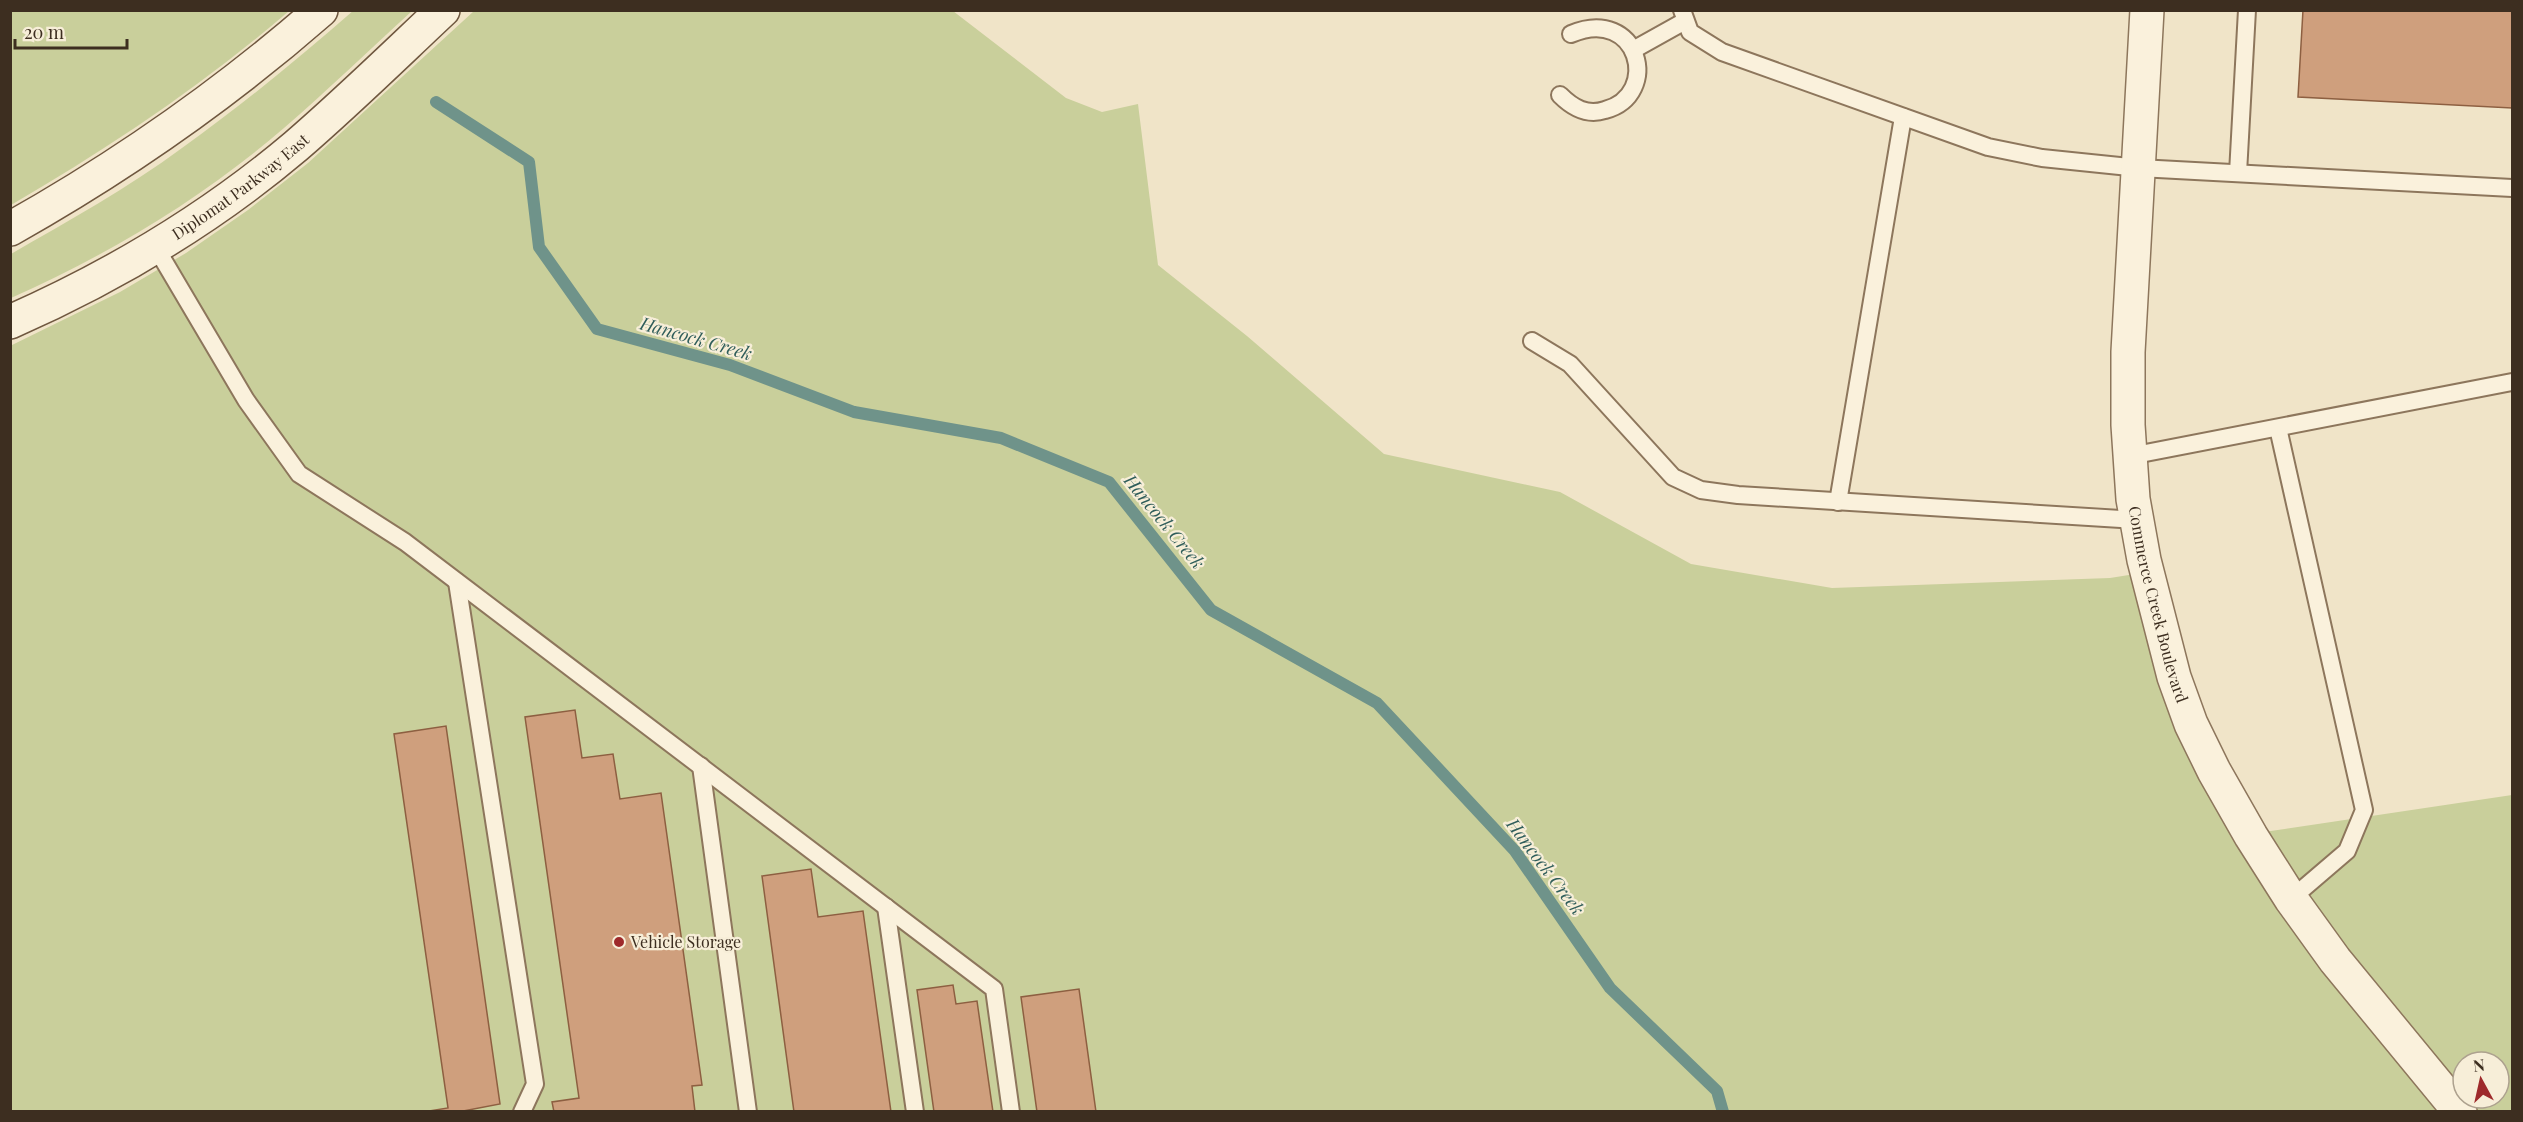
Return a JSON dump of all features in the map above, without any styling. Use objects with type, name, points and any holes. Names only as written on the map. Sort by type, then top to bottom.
[{"type":"street","points":[[10,230],[67,197],[169,132],[264,60],[321,10]]},
{"type":"street","name":"Diplomat Parkway East","points":[[10,322],[110,272],[155,246],[238,191],[296,145],[442,10]]},
{"type":"street","name":"Commerce Creek Boulevard","points":[[2148,10],[2128,352],[2130,456],[2133,499],[2144,560],[2174,677],[2191,724],[2251,836],[2291,899],[2335,960],[2460,1112]]},
{"type":"lane","points":[[2238,173],[2247,10]]},
{"type":"lane","points":[[1633,50],[1683,16],[1690,32],[1722,52],[1988,147],[2042,158],[2139,168],[2512,188]]},
{"type":"lane","points":[[1560,95],[1571,105],[1584,111],[1598,112],[1612,109],[1628,96],[1637,77],[1637,63],[1633,50],[1625,39],[1613,31],[1600,27],[1586,28],[1571,34]]},
{"type":"lane","points":[[1838,502],[1903,117]]},
{"type":"lane","points":[[155,246],[246,400],[299,474],[405,542],[994,989],[1011,1112]]},
{"type":"lane","points":[[1532,341],[1570,364],[1673,477],[1701,490],[1838,502],[2137,520]]},
{"type":"lane","points":[[2130,456],[2512,383]]},
{"type":"lane","points":[[2278,428],[2364,810],[2347,851],[2291,899]]},
{"type":"lane","points":[[457,582],[535,1083],[522,1112]]},
{"type":"lane","points":[[701,766],[748,1112]]},
{"type":"lane","points":[[886,907],[915,1112]]},
{"type":"green space","points":[[354,10],[412,11],[284,128],[221,178],[119,244],[11,298],[11,254],[98,204],[161,163],[291,64]]},
{"type":"green space","points":[[10,11],[289,11],[189,90],[84,161],[11,205]]},
{"type":"green space","points":[[474,11],[953,11],[1066,98],[1102,112],[1138,104],[1158,265],[1247,336],[1384,454],[1560,492],[1691,564],[1832,588],[2110,578],[2160,570],[2181,664],[2210,735],[2264,832],[2512,795],[2512,1111],[11,1111],[10,346],[120,292],[186,253],[248,210],[308,163]]},
{"type":"building","points":[[2303,10],[2512,10],[2512,108],[2298,97]]},
{"type":"building","name":"Vehicle Storage","points":[[575,710],[582,758],[613,754],[620,799],[661,793],[702,1085],[692,1086],[695,1112],[554,1112],[552,1102],[579,1098],[525,717]]},
{"type":"building","points":[[446,726],[500,1104],[458,1112],[423,1112],[448,1108],[394,734]]},
{"type":"building","points":[[811,869],[818,917],[863,911],[891,1112],[794,1112],[762,876]]},
{"type":"building","points":[[953,985],[956,1004],[977,1001],[993,1112],[934,1112],[917,990]]},
{"type":"building","points":[[1079,989],[1096,1112],[1037,1112],[1021,997]]},
{"type":"waterway","name":"Hancock Creek","points":[[436,102],[529,162],[539,247],[597,329],[730,365],[854,412],[1001,438],[1109,482],[1211,610],[1377,703],[1515,851],[1610,988],[1717,1091],[1723,1112]]},
{"type":"place","name":"Vehicle Storage","points":[[619,942]]}]
